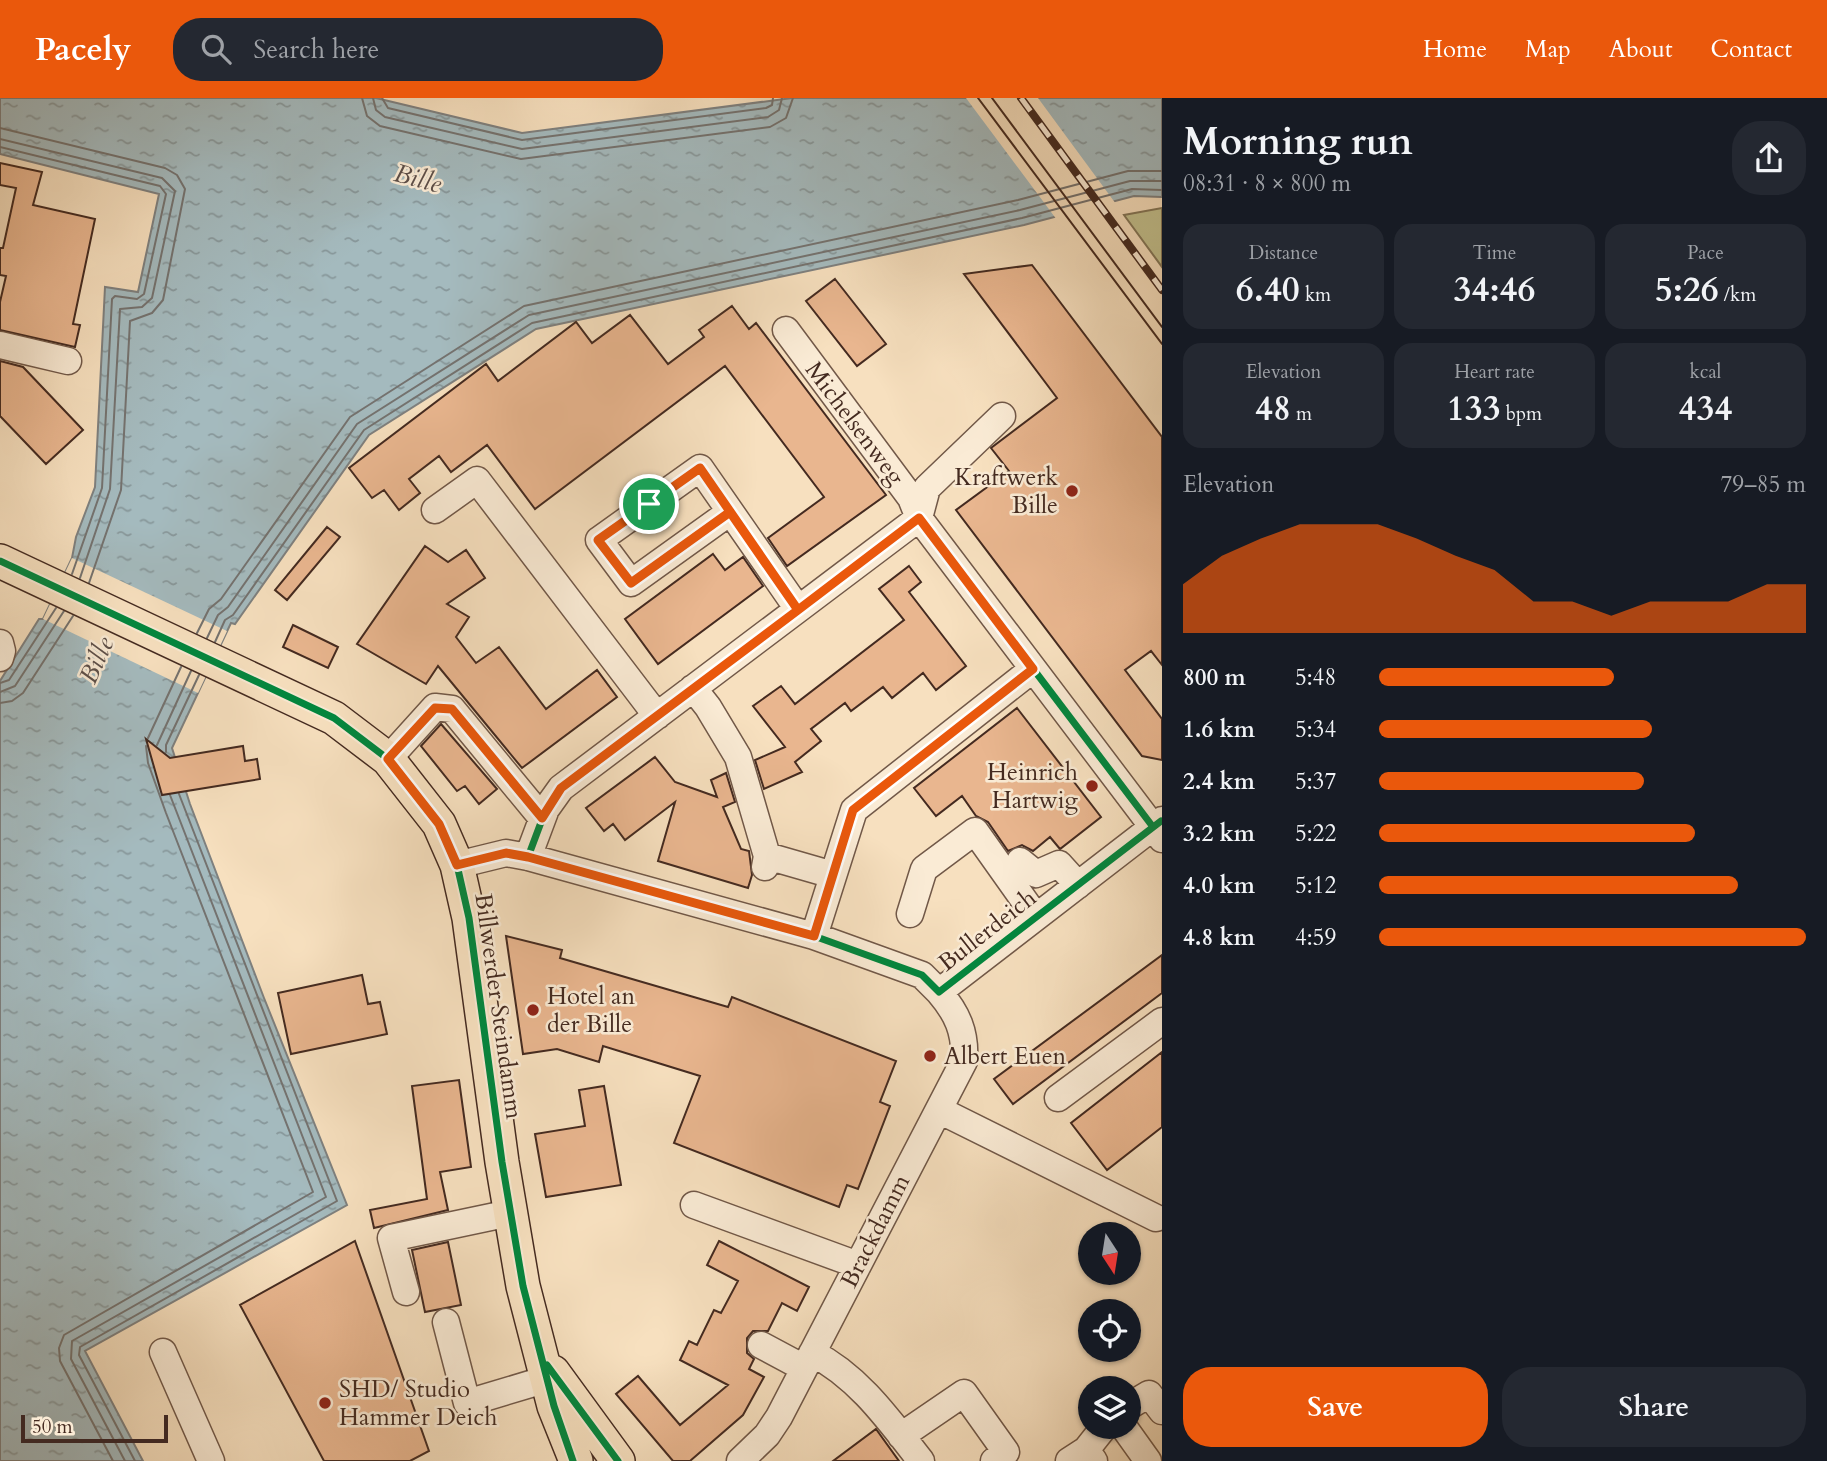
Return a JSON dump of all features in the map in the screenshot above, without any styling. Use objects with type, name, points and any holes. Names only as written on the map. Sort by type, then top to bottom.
[{"type":"main road","name":"Billwerder Steindamm","points":[[0,561],[334,718],[388,759],[439,824],[457,865],[469,918],[510,1213],[523,1286],[544,1368],[573,1459]]},
{"type":"main road","name":"Billwerder Steindamm","points":[[544,1368],[618,1461]]},
{"type":"street","name":"Michelsenweg","points":[[786,330],[911,498],[919,518],[1159,829]]},
{"type":"street","points":[[0,345],[68,360]]},
{"type":"street","points":[[528,857],[542,818],[561,788],[919,518],[927,488],[1002,416]]},
{"type":"street","points":[[730,512],[631,583],[598,540],[700,468],[798,610]]},
{"type":"street","points":[[435,510],[477,480],[657,716]]},
{"type":"street","points":[[0,643],[0,658]]},
{"type":"street","points":[[814,936],[853,810],[1033,669]]},
{"type":"street","points":[[693,688],[708,707],[738,757],[766,861],[833,874]]},
{"type":"street","points":[[388,759],[425,715],[435,708],[452,709],[542,818]]},
{"type":"street","name":"Bullerdeich","points":[[457,865],[506,853],[528,857],[814,936],[922,975],[939,992],[1078,885],[1159,829]]},
{"type":"street","points":[[910,914],[924,869],[975,831],[1036,917]]},
{"type":"street","points":[[1020,861],[1036,874],[1059,864],[1078,885]]},
{"type":"street","name":"Brackdamm","points":[[740,1461],[767,1435],[964,1060],[965,1046],[954,1010],[939,992]]},
{"type":"street","points":[[1058,1098],[1162,1021]]},
{"type":"street","points":[[939,1110],[1156,1218]]},
{"type":"street","points":[[694,1205],[858,1265]]},
{"type":"street","points":[[406,1292],[391,1238],[510,1213]]},
{"type":"street","points":[[446,1322],[467,1404],[544,1368]]},
{"type":"street","points":[[761,1345],[808,1360],[838,1366],[921,1461]]},
{"type":"street","points":[[163,1352],[211,1461]]},
{"type":"street","points":[[901,1436],[964,1393],[1006,1452],[994,1461]]},
{"type":"street","points":[[1141,1399],[1149,1394],[1162,1411]]},
{"type":"street","points":[[1083,1457],[1096,1439]]},
{"type":"street","points":[[1132,1439],[1148,1461]]},
{"type":"shaded area","points":[[1162,208],[1162,267],[1124,215]]},
{"type":"water","name":"Bille","points":[[0,98],[376,98],[522,133],[792,98],[1162,98],[1162,197],[1134,196],[1024,225],[536,329],[369,435],[235,624],[231,623],[172,748],[190,804],[264,998],[347,1205],[85,1351],[143,1461],[0,1461],[0,681],[39,619],[43,619],[72,558],[76,537],[95,487],[105,287],[138,292],[159,194],[0,154]]},
{"type":"pier","points":[[966,98],[1038,98],[1116,204],[1057,220]]},
{"type":"pier","points":[[72,558],[227,631],[198,693],[43,619]]},
{"type":"building","points":[[0,163],[42,172],[33,205],[95,219],[73,324],[80,325],[75,347],[0,330],[0,302],[6,276],[0,275],[0,248],[3,248],[16,188],[0,185]]},
{"type":"building","name":"Kraftwerk Bille","points":[[1032,265],[1162,437],[1162,665],[1151,651],[1125,670],[1162,719],[1162,760],[1142,756],[956,510],[1009,471],[991,448],[1057,398],[964,274]]},
{"type":"building","points":[[835,279],[886,344],[857,366],[806,301]]},
{"type":"building","points":[[732,306],[749,329],[756,323],[886,495],[787,566],[768,538],[824,497],[725,366],[535,509],[487,445],[451,472],[439,456],[409,479],[420,493],[399,510],[384,490],[372,498],[349,468],[486,364],[498,381],[576,322],[592,343],[630,315],[668,364],[704,337],[699,330]]},
{"type":"building","points":[[0,361],[23,367],[83,430],[46,464],[0,416]]},
{"type":"building","points":[[327,527],[340,537],[287,600],[275,590]]},
{"type":"building","points":[[425,546],[448,562],[466,550],[485,578],[447,604],[469,617],[456,637],[476,663],[499,647],[546,709],[597,670],[617,697],[522,768],[438,666],[426,684],[357,644]]},
{"type":"building","points":[[713,554],[725,570],[743,557],[763,586],[658,664],[625,619]]},
{"type":"building","points":[[909,566],[921,582],[909,592],[966,666],[936,690],[923,673],[892,698],[883,687],[851,711],[845,703],[811,729],[821,741],[795,762],[802,772],[764,789],[755,760],[785,747],[753,706],[781,686],[795,704],[904,620],[879,589]]},
{"type":"building","points":[[293,625],[338,647],[328,668],[283,647]]},
{"type":"building","points":[[1017,708],[1101,817],[1060,849],[1050,837],[1033,851],[1022,845],[1008,851],[988,822],[976,816],[962,796],[936,816],[914,788]]},
{"type":"building","points":[[441,724],[497,789],[479,804],[465,786],[457,791],[421,746]]},
{"type":"building","points":[[146,739],[170,758],[243,746],[245,761],[257,759],[260,779],[162,795]]},
{"type":"building","points":[[655,757],[675,782],[717,797],[711,780],[726,773],[735,802],[723,807],[741,849],[749,851],[752,875],[748,888],[658,861],[675,802],[625,840],[613,824],[604,831],[586,808]]},
{"type":"building","points":[[506,936],[562,950],[560,958],[728,1007],[732,997],[896,1061],[880,1102],[890,1106],[858,1189],[847,1185],[839,1207],[674,1143],[700,1076],[603,1046],[599,1062],[557,1049],[523,1054]]},
{"type":"building","points":[[1162,955],[1162,993],[1013,1104],[994,1079]]},
{"type":"building","points":[[362,975],[368,1004],[380,1002],[387,1034],[291,1054],[278,993]]},
{"type":"building","points":[[1162,1052],[1162,1127],[1107,1170],[1071,1123]]},
{"type":"building","points":[[459,1080],[471,1167],[440,1172],[448,1210],[374,1228],[370,1210],[427,1199],[412,1086]]},
{"type":"building","points":[[604,1086],[621,1185],[546,1197],[535,1134],[585,1126],[579,1090]]},
{"type":"building","points":[[355,1241],[429,1451],[410,1461],[324,1461],[240,1305]]},
{"type":"building","points":[[719,1241],[809,1287],[797,1311],[782,1303],[768,1331],[753,1331],[747,1338],[747,1353],[754,1359],[749,1369],[764,1377],[743,1415],[690,1461],[673,1461],[616,1394],[638,1376],[680,1425],[728,1385],[680,1360],[689,1341],[697,1345],[714,1310],[721,1313],[738,1281],[707,1265]]},
{"type":"building","points":[[448,1242],[461,1305],[425,1312],[412,1250]]},
{"type":"building","points":[[876,1429],[899,1461],[833,1461]]},
{"type":"tram line","points":[[978,98],[1162,344]]},
{"type":"tram line","points":[[992,98],[1162,327]]},
{"type":"railway","points":[[1021,98],[1162,290]]},
{"type":"cycle path","points":[[528,857],[546,809],[561,788],[919,518],[1153,827]]},
{"type":"cycle path","points":[[0,561],[334,718],[388,759],[439,824],[457,865],[469,918],[502,1162],[523,1286],[554,1406],[573,1461]]},
{"type":"cycle path","points":[[457,865],[506,853],[528,857],[814,936],[922,975],[939,992],[1161,821]]},
{"type":"cycle path","points":[[547,1365],[618,1461]]},
{"type":"place","name":"Kraftwerk Bille","points":[[1072,491]]},
{"type":"place","name":"Heinrich Hartwig","points":[[1092,786]]},
{"type":"place","name":"Hotel an der Bille","points":[[533,1010]]},
{"type":"place","name":"Albert Euen","points":[[930,1056]]},
{"type":"place","name":"SHD/ Studio Hammer Deich","points":[[325,1403]]},
{"type":"route","points":[[649,504],[598,540],[631,583],[730,512],[798,610],[919,518],[1033,669],[853,810],[814,936],[528,857],[506,853],[457,865],[439,824],[414,787],[388,759],[425,715],[444,706],[452,709],[542,818],[561,788],[798,610],[700,468],[649,504]]}]
